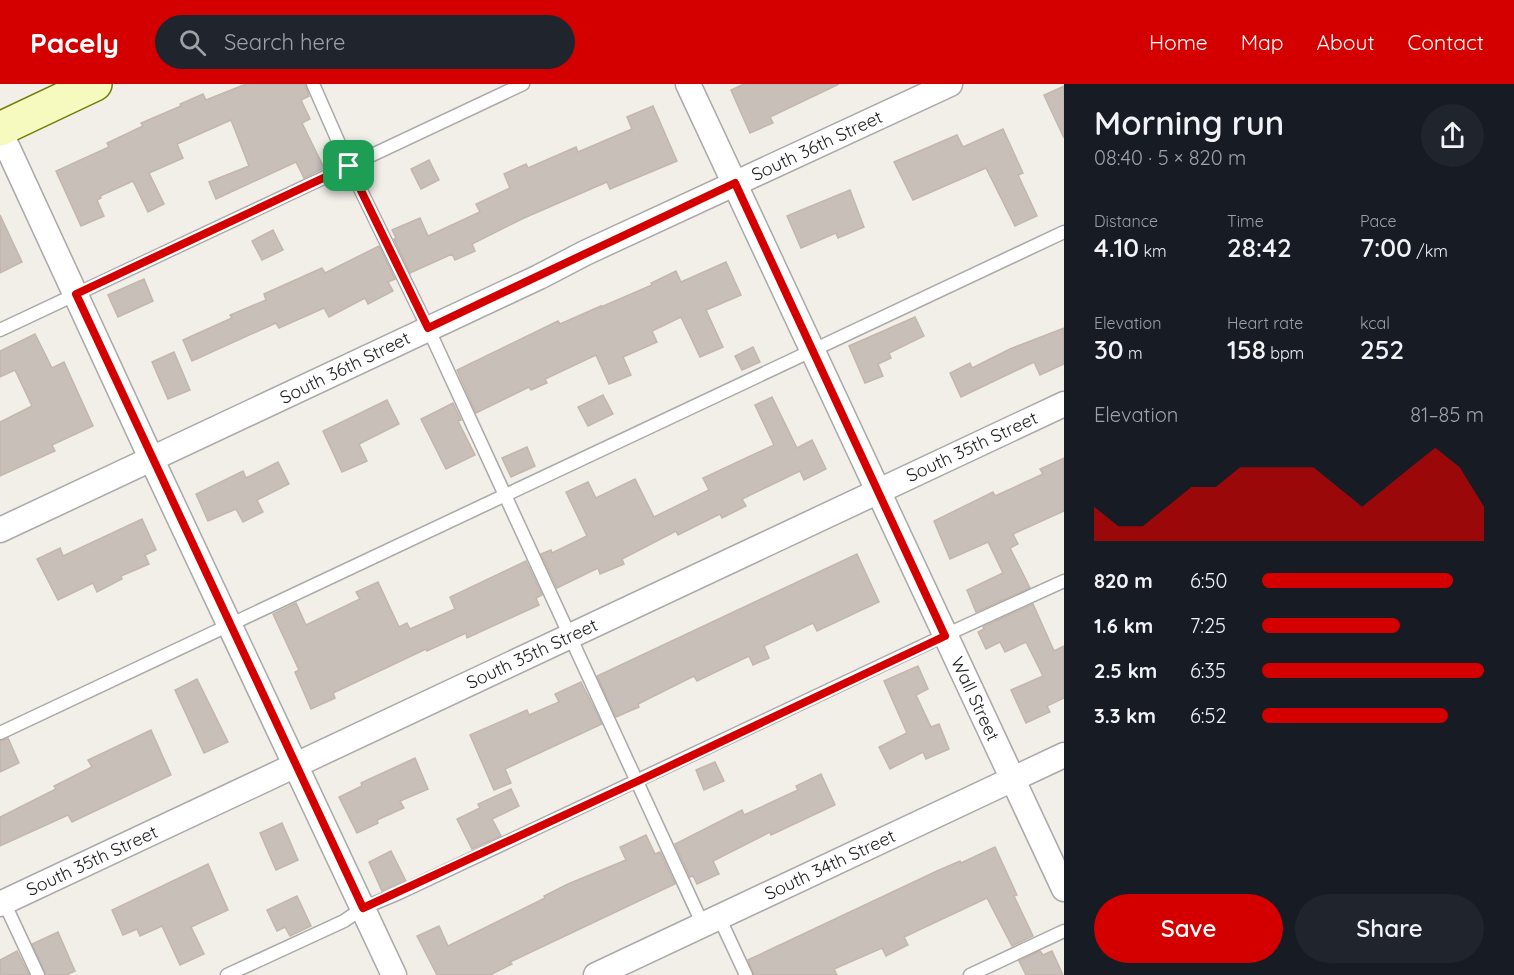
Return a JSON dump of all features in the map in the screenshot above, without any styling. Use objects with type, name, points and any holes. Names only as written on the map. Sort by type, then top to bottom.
[{"type":"street","points":[[94,84],[57,97],[0,130],[394,975]]},
{"type":"street","name":"Wall Street","points":[[688,84],[1064,889]]},
{"type":"street","name":"South 36th Street","points":[[0,530],[950,84]]},
{"type":"street","name":"South 35th Street","points":[[1,900],[296,765],[1064,404]]},
{"type":"street","name":"South 34th Street","points":[[596,975],[1064,754]]},
{"type":"lane","points":[[313,84],[349,166],[428,328],[638,781],[711,921],[746,975]]},
{"type":"lane","points":[[0,330],[523,84]]},
{"type":"lane","points":[[0,733],[1064,232]]},
{"type":"lane","points":[[227,975],[344,921],[363,908],[1064,581]]},
{"type":"lane","points":[[1,900],[38,975]]},
{"type":"lane","points":[[970,975],[1064,931]]},
{"type":"building","points":[[246,84],[305,84],[309,96],[301,100],[310,119],[302,123],[324,168],[304,178],[296,162],[216,199],[209,182],[249,166],[231,120],[177,144],[183,158],[149,173],[164,204],[148,212],[133,181],[100,196],[101,198],[97,200],[104,216],[81,226],[56,171],[109,147],[107,143],[143,126],[141,123],[181,106],[180,104],[203,94],[206,100]]},
{"type":"building","points":[[744,84],[839,84],[770,117],[773,123],[750,133],[731,90]]},
{"type":"building","points":[[1064,86],[1064,138],[1044,95]]},
{"type":"building","points":[[653,106],[677,161],[610,189],[607,182],[524,218],[472,244],[475,251],[455,260],[452,254],[410,273],[392,230],[420,218],[428,236],[480,212],[476,204],[510,188],[504,174],[526,164],[528,168],[576,147],[578,152],[632,129],[627,117]]},
{"type":"building","points":[[1003,129],[1023,173],[1018,175],[1037,216],[1015,226],[986,168],[913,200],[894,162],[957,135],[963,147]]},
{"type":"building","points":[[429,160],[439,180],[421,189],[411,169]]},
{"type":"building","points":[[850,190],[864,227],[838,238],[836,233],[801,248],[787,216]]},
{"type":"building","points":[[0,215],[22,262],[0,273]]},
{"type":"building","points":[[273,230],[283,250],[262,260],[252,241]]},
{"type":"building","points":[[379,246],[395,279],[388,282],[393,291],[368,304],[365,298],[329,317],[324,308],[279,328],[276,323],[192,361],[183,340],[232,318],[230,315],[266,300],[264,294],[322,268],[325,273]]},
{"type":"building","points":[[726,262],[741,295],[706,310],[723,347],[700,357],[681,317],[652,331],[657,342],[623,357],[631,375],[609,384],[596,355],[545,379],[547,383],[531,390],[529,387],[476,413],[457,370],[558,321],[560,324],[601,307],[652,285],[651,283],[676,271],[681,282]]},
{"type":"building","points":[[144,279],[153,301],[118,317],[108,295]]},
{"type":"building","points":[[915,317],[924,336],[889,353],[891,358],[878,364],[883,376],[865,383],[849,346]]},
{"type":"building","points":[[1064,328],[1064,364],[1040,375],[1034,362],[961,397],[950,373],[970,363],[972,368],[1010,349]]},
{"type":"building","points":[[35,334],[52,368],[64,362],[93,426],[52,445],[55,451],[0,476],[0,422],[32,406],[15,370],[0,377],[0,351]]},
{"type":"building","points":[[753,347],[760,362],[742,370],[735,356]]},
{"type":"building","points":[[174,352],[190,390],[168,399],[152,362]]},
{"type":"building","points":[[603,395],[613,414],[588,426],[578,407]]},
{"type":"building","points":[[772,397],[797,448],[812,440],[826,469],[804,480],[800,471],[742,499],[746,506],[722,518],[720,514],[678,535],[676,531],[622,559],[624,564],[600,574],[598,568],[557,588],[541,554],[551,550],[552,553],[587,536],[566,492],[588,482],[596,498],[635,479],[654,517],[709,490],[703,478],[774,445],[755,405]]},
{"type":"building","points":[[387,400],[399,424],[359,444],[367,461],[342,472],[323,431]]},
{"type":"building","points":[[453,403],[461,420],[458,421],[475,455],[446,469],[421,419]]},
{"type":"building","points":[[527,447],[535,466],[511,477],[502,458]]},
{"type":"building","points":[[1064,458],[1064,511],[1013,534],[1018,544],[1010,548],[1030,588],[976,612],[967,590],[1003,573],[988,542],[950,559],[934,521],[993,492],[995,496],[1043,474],[1040,469]]},
{"type":"building","points":[[278,462],[289,484],[257,500],[263,512],[243,522],[236,509],[208,521],[196,494],[243,471],[246,478]]},
{"type":"building","points":[[142,519],[156,550],[145,555],[149,564],[121,576],[122,579],[97,592],[93,583],[58,600],[37,559],[60,548],[63,556]]},
{"type":"building","points":[[857,554],[879,602],[817,631],[813,623],[764,646],[769,658],[753,665],[749,656],[697,681],[694,676],[638,704],[639,707],[616,717],[597,676]]},
{"type":"building","points":[[526,561],[542,595],[536,598],[539,605],[467,638],[466,633],[427,651],[426,649],[333,693],[335,698],[311,709],[295,672],[299,670],[273,614],[296,603],[306,625],[360,599],[356,592],[378,582],[399,627],[407,623],[410,629],[455,609],[450,597]]},
{"type":"building","points":[[1033,604],[1054,651],[1064,646],[1064,698],[1047,706],[1050,712],[1026,723],[1011,690],[1043,676],[1026,642],[1005,652],[1000,642],[986,649],[978,632],[984,629],[983,627]]},
{"type":"building","points":[[918,666],[928,689],[916,695],[931,727],[939,724],[949,749],[926,759],[923,752],[890,769],[879,747],[907,733],[884,681]]},
{"type":"building","points":[[197,679],[228,742],[204,753],[175,690]]},
{"type":"building","points":[[581,682],[602,724],[505,769],[511,783],[494,790],[470,735],[527,710],[529,715],[559,702],[555,694]]},
{"type":"building","points":[[151,730],[171,775],[72,822],[68,815],[0,846],[0,817],[56,789],[54,786],[92,767],[88,760]]},
{"type":"building","points":[[8,738],[19,763],[0,772],[0,741]]},
{"type":"building","points":[[415,758],[428,789],[400,801],[404,808],[377,820],[378,823],[357,833],[339,797],[362,786],[361,783]]},
{"type":"building","points":[[715,762],[724,781],[704,790],[696,770]]},
{"type":"building","points":[[821,774],[835,805],[771,835],[770,832],[713,861],[719,874],[697,884],[693,876],[690,877],[675,844],[742,810],[744,815],[798,790],[796,786]]},
{"type":"building","points":[[511,789],[519,806],[492,819],[501,836],[472,849],[457,819],[480,808],[478,804]]},
{"type":"building","points":[[282,823],[298,860],[276,870],[260,833]]},
{"type":"building","points":[[646,835],[655,854],[660,852],[675,884],[510,962],[512,964],[490,975],[437,975],[417,936],[439,926],[448,946],[545,898],[544,896],[568,884],[626,860],[620,847]]},
{"type":"building","points":[[995,847],[1033,936],[1012,946],[987,898],[904,937],[908,945],[886,956],[882,948],[834,969],[837,975],[754,975],[748,960],[937,871]]},
{"type":"building","points":[[391,851],[406,881],[382,891],[369,862]]},
{"type":"building","points":[[208,864],[228,910],[191,927],[204,954],[180,965],[162,926],[140,936],[137,929],[123,935],[112,910]]},
{"type":"building","points":[[297,896],[311,926],[290,936],[285,927],[277,931],[267,910]]},
{"type":"building","points":[[58,932],[75,971],[66,975],[46,975],[32,944]]},
{"type":"building","points":[[17,951],[29,975],[0,975],[0,960]]},
{"type":"building","points":[[1040,951],[1043,955],[1052,951],[1063,975],[1026,975],[1019,961]]},
{"type":"route","points":[[349,166],[428,328],[735,183],[945,636],[363,908],[76,294],[349,166]]}]
